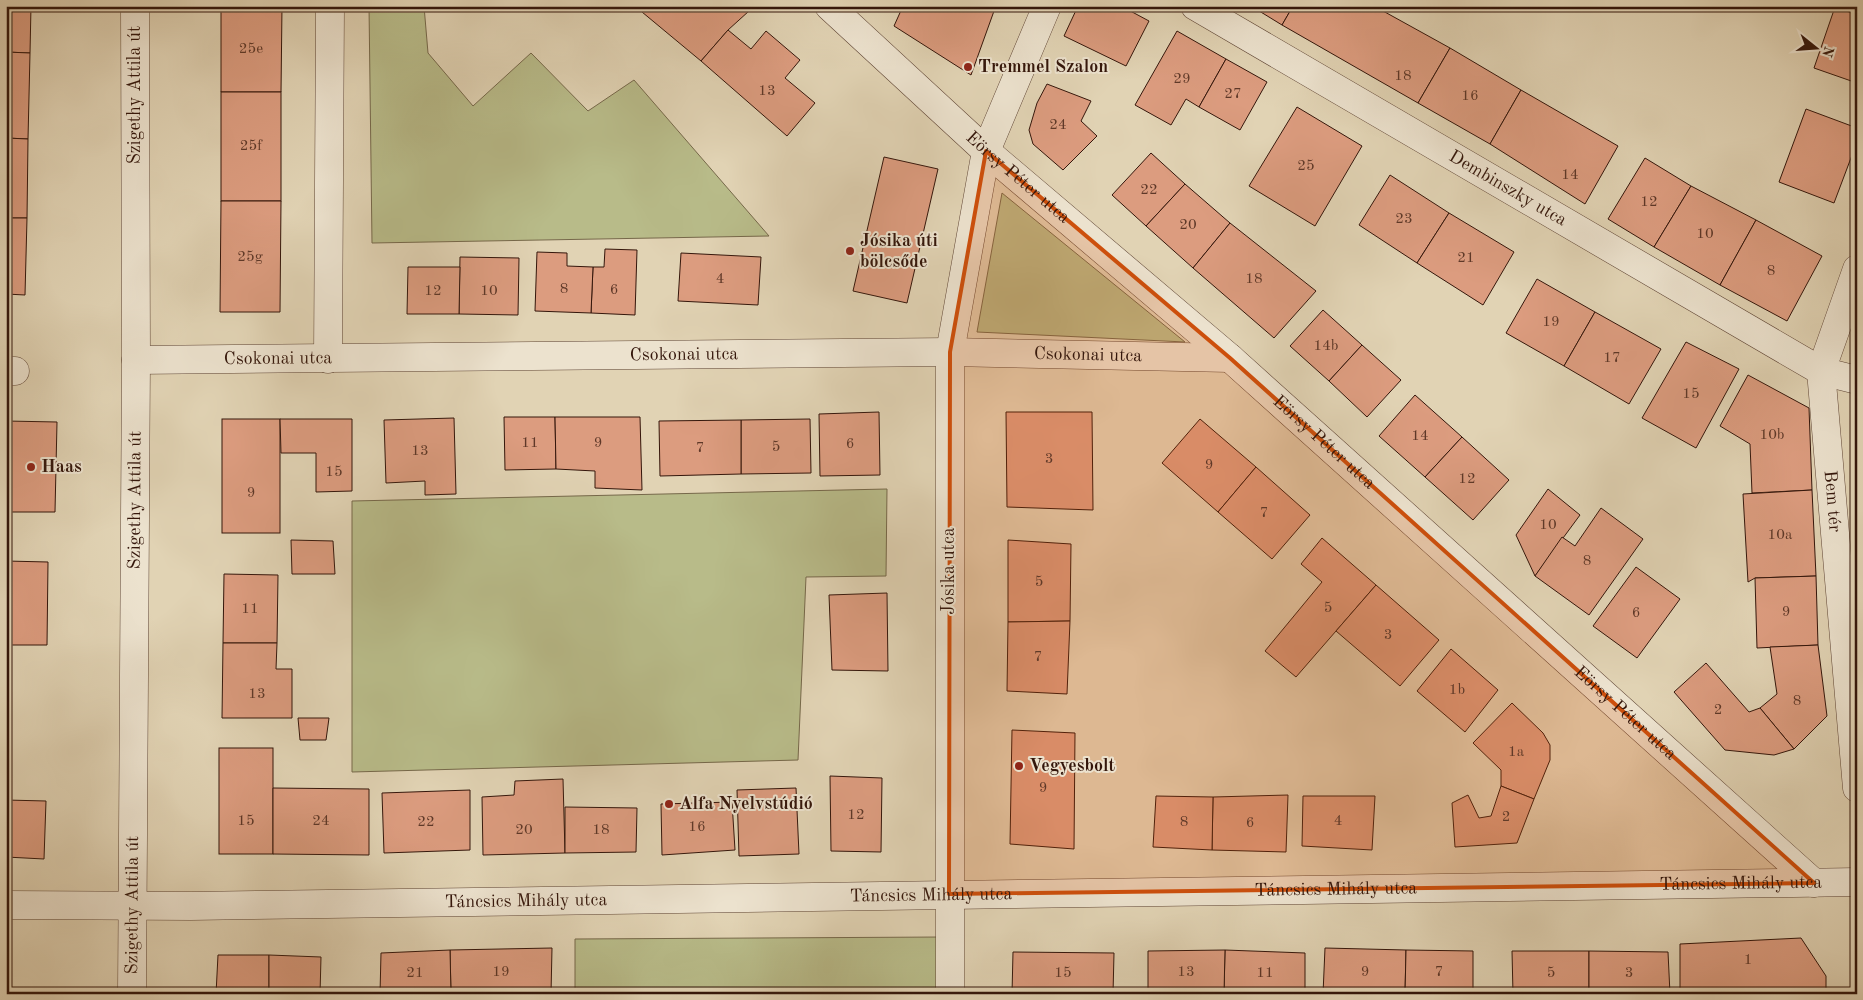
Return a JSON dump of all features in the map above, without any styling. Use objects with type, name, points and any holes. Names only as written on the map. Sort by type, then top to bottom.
[{"type":"street","name":"Szigethy Attila út","points":[[132,994],[136,360],[135,6]]},
{"type":"street","points":[[328,359],[330,6]]},
{"type":"street","name":"Eörsy Péter utca","points":[[829,6],[986,151],[1230,358],[1814,883]]},
{"type":"street","name":"Jósika utca","points":[[950,994],[950,352],[986,151],[1047,6]]},
{"type":"street","name":"Dembinszky utca","points":[[1195,6],[1821,371]]},
{"type":"street","points":[[1857,270],[1821,371],[1857,380]]},
{"type":"street","name":"Csokonai utca","points":[[136,360],[950,352],[1230,358]]},
{"type":"street","name":"Bem tér","points":[[1821,371],[1857,788]]},
{"type":"street","name":"Táncsics Mihály utca","points":[[6,905],[134,905],[1857,882]]},
{"type":"highlighted area","points":[[986,151],[1230,358],[1814,883],[949,894],[950,352]]},
{"type":"green space","points":[[369,6],[424,6],[428,53],[473,106],[531,53],[588,111],[634,80],[769,236],[372,243]]},
{"type":"green space","points":[[1002,193],[1185,342],[977,332]]},
{"type":"green space","points":[[887,489],[886,576],[806,577],[798,760],[352,772],[352,501]]},
{"type":"green space","points":[[941,937],[942,994],[575,994],[575,939]]},
{"type":"building","points":[[6,6],[31,6],[30,53],[6,52]]},
{"type":"building","points":[[221,6],[282,6],[281,92],[221,92]]},
{"type":"building","points":[[647,6],[745,6],[749,11],[728,30],[701,61],[642,12]]},
{"type":"building","points":[[903,6],[984,6],[994,11],[971,75],[894,26]]},
{"type":"building","points":[[1078,6],[1121,6],[1149,21],[1126,66],[1064,36]]},
{"type":"building","points":[[1251,6],[1293,6],[1282,25]]},
{"type":"building","points":[[1293,6],[1374,6],[1450,48],[1418,103],[1282,25]]},
{"type":"building","points":[[1857,6],[1857,15],[1835,7]]},
{"type":"building","points":[[1835,7],[1857,15],[1857,83],[1814,68]]},
{"type":"building","points":[[728,30],[751,49],[766,31],[800,60],[785,78],[815,103],[787,136],[701,61]]},
{"type":"building","points":[[1177,31],[1226,59],[1199,107],[1186,99],[1171,125],[1135,105]]},
{"type":"building","points":[[1450,48],[1521,90],[1490,144],[1418,103]]},
{"type":"building","points":[[6,52],[30,53],[28,139],[6,138]]},
{"type":"building","points":[[1226,59],[1267,82],[1240,130],[1199,107]]},
{"type":"building","points":[[1047,84],[1091,101],[1081,121],[1097,136],[1063,170],[1033,144],[1029,130],[1037,103]]},
{"type":"building","points":[[1521,90],[1618,146],[1585,204],[1490,144]]},
{"type":"building","points":[[221,92],[281,92],[281,201],[221,201]]},
{"type":"building","points":[[1297,107],[1362,146],[1315,226],[1249,186]]},
{"type":"building","points":[[1806,109],[1857,128],[1857,142],[1834,203],[1779,182]]},
{"type":"building","points":[[6,138],[28,139],[27,218],[6,218]]},
{"type":"building","points":[[1151,153],[1185,184],[1146,226],[1112,195]]},
{"type":"building","name":"Jósika úti bölcsőde","points":[[884,157],[938,169],[907,303],[853,291]]},
{"type":"building","points":[[1645,158],[1691,186],[1654,247],[1608,219]]},
{"type":"building","points":[[1390,175],[1449,213],[1417,263],[1359,225]]},
{"type":"building","points":[[1185,184],[1230,223],[1193,268],[1146,226]]},
{"type":"building","points":[[1691,186],[1756,220],[1720,285],[1654,247]]},
{"type":"building","points":[[221,201],[281,201],[280,312],[220,312]]},
{"type":"building","points":[[1449,213],[1514,252],[1483,305],[1417,263]]},
{"type":"building","points":[[6,218],[27,218],[25,295],[6,294]]},
{"type":"building","points":[[1756,220],[1822,256],[1787,321],[1720,285]]},
{"type":"building","points":[[1230,223],[1316,291],[1274,338],[1193,268]]},
{"type":"building","points":[[605,249],[637,250],[635,315],[591,313],[593,267],[604,267]]},
{"type":"building","points":[[537,252],[567,253],[567,266],[593,267],[591,313],[535,311]]},
{"type":"building","points":[[681,253],[761,257],[758,305],[678,301]]},
{"type":"building","points":[[460,257],[519,258],[518,315],[459,314]]},
{"type":"building","points":[[408,267],[460,267],[459,314],[407,314]]},
{"type":"building","points":[[1537,279],[1595,312],[1564,366],[1506,333]]},
{"type":"building","points":[[1323,310],[1362,345],[1329,381],[1290,346]]},
{"type":"building","points":[[1595,312],[1661,349],[1629,404],[1564,366]]},
{"type":"building","points":[[1686,342],[1739,369],[1696,448],[1642,418]]},
{"type":"building","points":[[1362,345],[1401,380],[1367,417],[1329,381]]},
{"type":"building","points":[[1748,375],[1809,408],[1812,490],[1752,493],[1750,444],[1720,426]]},
{"type":"building","points":[[1415,395],[1462,437],[1425,477],[1379,436]]},
{"type":"building","points":[[879,412],[880,475],[820,476],[819,414]]},
{"type":"building","points":[[1006,412],[1092,412],[1093,510],[1007,507]]},
{"type":"building","points":[[504,417],[555,417],[556,469],[505,470]]},
{"type":"building","points":[[555,417],[640,417],[642,490],[595,488],[595,471],[556,469]]},
{"type":"building","points":[[454,418],[456,494],[425,495],[425,481],[386,483],[384,420]]},
{"type":"building","points":[[222,419],[280,419],[280,533],[222,533]]},
{"type":"building","points":[[280,419],[352,419],[352,491],[316,492],[316,453],[281,453]]},
{"type":"building","points":[[810,419],[811,473],[741,474],[741,420]]},
{"type":"building","points":[[1200,419],[1256,467],[1218,512],[1162,463]]},
{"type":"building","points":[[741,420],[741,474],[660,476],[659,421]]},
{"type":"building","name":"Haas","points":[[6,421],[57,422],[55,512],[6,512]]},
{"type":"building","points":[[1462,437],[1509,480],[1473,520],[1425,477]]},
{"type":"building","points":[[1256,467],[1310,515],[1272,559],[1218,512]]},
{"type":"building","points":[[1548,489],[1580,515],[1535,576],[1516,535]]},
{"type":"building","points":[[1812,490],[1816,576],[1755,578],[1748,582],[1743,494]]},
{"type":"building","points":[[1601,508],[1643,539],[1589,615],[1535,576],[1562,537],[1575,546]]},
{"type":"building","points":[[1322,538],[1376,585],[1296,677],[1265,651],[1322,582],[1301,564]]},
{"type":"building","points":[[291,540],[333,541],[335,574],[292,574]]},
{"type":"building","points":[[1008,540],[1071,544],[1070,621],[1008,622]]},
{"type":"building","points":[[6,561],[48,562],[47,645],[6,645]]},
{"type":"building","points":[[1636,567],[1680,599],[1637,658],[1593,626]]},
{"type":"building","points":[[224,574],[278,575],[277,643],[223,643]]},
{"type":"building","points":[[1816,576],[1818,645],[1757,648],[1755,578]]},
{"type":"building","points":[[1376,585],[1439,640],[1400,686],[1336,631]]},
{"type":"building","points":[[887,593],[888,671],[832,670],[829,595]]},
{"type":"building","points":[[1070,621],[1067,694],[1007,691],[1008,622]]},
{"type":"building","points":[[223,643],[277,643],[276,669],[292,669],[292,718],[222,718]]},
{"type":"building","points":[[1818,645],[1827,716],[1794,749],[1760,708],[1777,694],[1770,647]]},
{"type":"building","points":[[1451,649],[1498,690],[1465,732],[1417,691]]},
{"type":"building","points":[[1706,663],[1749,712],[1760,708],[1794,749],[1774,755],[1725,750],[1674,692]]},
{"type":"building","points":[[1512,703],[1543,733],[1550,745],[1550,760],[1534,799],[1501,786],[1501,770],[1473,743]]},
{"type":"building","points":[[298,718],[329,718],[326,740],[300,740]]},
{"type":"building","points":[[1012,730],[1075,733],[1074,849],[1010,844]]},
{"type":"building","points":[[219,748],[273,748],[273,854],[219,854]]},
{"type":"building","points":[[830,776],[882,778],[881,852],[831,851]]},
{"type":"building","points":[[563,779],[565,853],[483,855],[482,797],[514,795],[515,781]]},
{"type":"building","points":[[1501,786],[1534,799],[1517,843],[1455,847],[1452,803],[1468,795],[1479,818],[1491,816]]},
{"type":"building","points":[[273,788],[369,789],[369,855],[273,854]]},
{"type":"building","points":[[796,788],[799,854],[739,856],[737,790]]},
{"type":"building","points":[[470,790],[470,850],[384,853],[382,793]]},
{"type":"building","points":[[1288,795],[1286,852],[1212,850],[1213,797]]},
{"type":"building","points":[[1156,796],[1213,797],[1212,850],[1153,847]]},
{"type":"building","points":[[1303,796],[1375,796],[1372,850],[1302,846]]},
{"type":"building","points":[[6,800],[46,801],[44,859],[6,857]]},
{"type":"building","points":[[732,802],[735,850],[662,855],[661,804]]},
{"type":"building","points":[[565,807],[637,808],[636,852],[565,853]]},
{"type":"building","points":[[1801,938],[1826,976],[1826,994],[1680,994],[1680,944]]},
{"type":"building","points":[[552,948],[551,994],[451,994],[450,950]]},
{"type":"building","points":[[1325,948],[1406,950],[1405,994],[1323,994]]},
{"type":"building","points":[[450,950],[451,994],[380,994],[381,953]]},
{"type":"building","points":[[1225,950],[1305,953],[1305,994],[1224,994]]},
{"type":"building","points":[[1225,950],[1224,994],[1148,994],[1148,951]]},
{"type":"building","points":[[1406,950],[1473,951],[1473,994],[1405,994]]},
{"type":"building","points":[[1512,951],[1589,951],[1589,994],[1513,994]]},
{"type":"building","points":[[1589,951],[1668,952],[1670,994],[1589,994]]},
{"type":"building","points":[[1013,952],[1114,953],[1113,994],[1012,994]]},
{"type":"building","points":[[218,955],[269,955],[269,994],[216,994]]},
{"type":"building","points":[[269,955],[321,957],[320,994],[269,994]]},
{"type":"place","name":"Tremmel Szalon","points":[[968,67]]},
{"type":"place","name":"Jósika úti bölcsőde","points":[[850,251]]},
{"type":"place","name":"Haas","points":[[31,467]]},
{"type":"place","name":"Vegyesbolt","points":[[1019,766]]},
{"type":"place","name":"Alfa Nyelvstúdió","points":[[669,804]]}]
